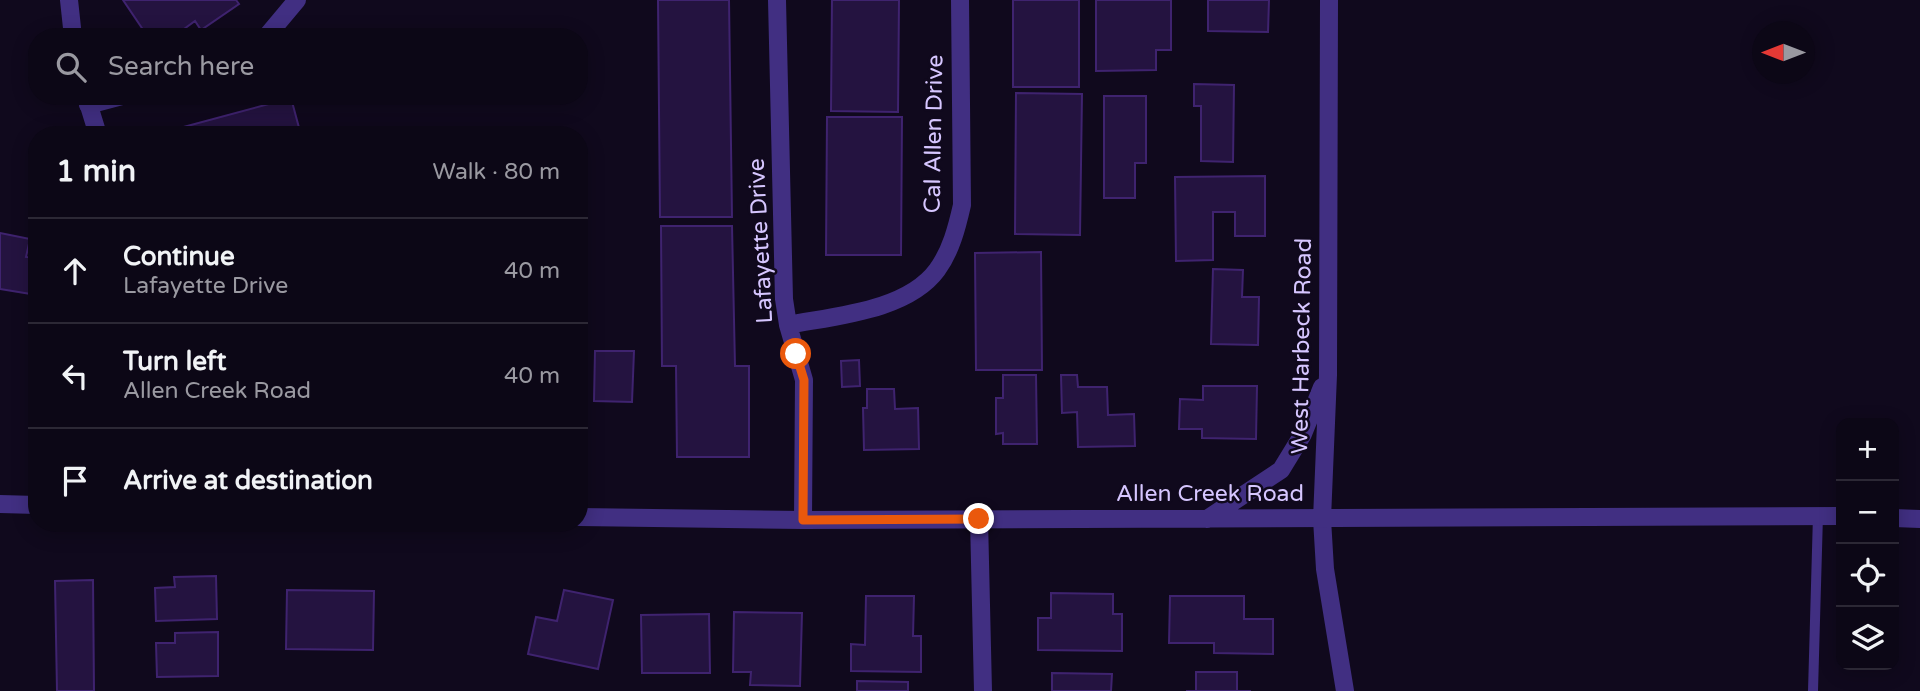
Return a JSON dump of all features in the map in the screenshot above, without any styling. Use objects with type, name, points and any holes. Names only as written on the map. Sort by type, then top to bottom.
[{"type":"street","points":[[69,0],[72,28]]},
{"type":"street","points":[[274,28],[297,0]]},
{"type":"street","name":"Lafayette Drive","points":[[777,0],[784,299],[788,325],[804,380],[803,520]]},
{"type":"street","name":"Cal Allen Drive","points":[[788,325],[878,307],[912,292],[937,270],[955,234],[962,205],[960,0]]},
{"type":"street","name":"West Harbeck Road","points":[[1329,0],[1328,374],[1322,519],[1325,569],[1345,691]]},
{"type":"street","points":[[88,105],[95,126]]},
{"type":"street","points":[[1208,519],[1282,470],[1303,434],[1328,374]]},
{"type":"street","points":[[0,504],[28,505]]},
{"type":"street","name":"Allen Creek Road","points":[[588,517],[803,520],[1836,516]]},
{"type":"street","points":[[1899,518],[1920,519]]},
{"type":"street","points":[[979,519],[983,691]]},
{"type":"lane","points":[[1813,691],[1818,515]]},
{"type":"building","points":[[123,0],[236,0],[239,4],[204,28],[200,28],[195,21],[185,28],[142,28]]},
{"type":"building","points":[[658,0],[729,0],[732,217],[660,217]]},
{"type":"building","points":[[832,0],[899,0],[898,112],[831,111]]},
{"type":"building","points":[[1013,0],[1079,0],[1079,87],[1013,87]]},
{"type":"building","points":[[1096,0],[1171,0],[1171,50],[1156,50],[1156,70],[1096,71]]},
{"type":"building","points":[[1208,0],[1269,0],[1268,32],[1208,31]]},
{"type":"building","points":[[1194,84],[1234,85],[1233,162],[1201,161],[1201,106],[1194,106]]},
{"type":"building","points":[[1016,93],[1082,94],[1080,235],[1015,234]]},
{"type":"building","points":[[1104,96],[1146,96],[1146,163],[1135,163],[1135,198],[1104,198]]},
{"type":"building","points":[[265,105],[293,105],[299,126],[187,126]]},
{"type":"building","points":[[827,117],[902,117],[901,255],[826,255]]},
{"type":"building","points":[[1265,176],[1265,236],[1235,236],[1235,212],[1213,212],[1213,260],[1176,261],[1175,177]]},
{"type":"building","points":[[661,226],[732,226],[735,366],[749,366],[749,457],[677,457],[676,366],[662,366]]},
{"type":"building","points":[[0,233],[28,239],[28,294],[0,289]]},
{"type":"building","points":[[1041,252],[1042,370],[976,370],[975,253]]},
{"type":"building","points":[[1213,269],[1243,270],[1242,297],[1259,297],[1258,345],[1211,344]]},
{"type":"building","points":[[595,351],[634,351],[632,402],[594,401]]},
{"type":"building","points":[[859,360],[860,386],[842,387],[841,361]]},
{"type":"building","points":[[1003,375],[1036,375],[1037,444],[1003,444],[1003,433],[996,434],[996,398],[1003,398]]},
{"type":"building","points":[[1061,375],[1077,375],[1078,387],[1107,387],[1108,415],[1134,414],[1135,446],[1078,447],[1077,412],[1062,413]]},
{"type":"building","points":[[1203,386],[1257,386],[1256,439],[1202,438],[1202,429],[1179,429],[1180,399],[1203,400]]},
{"type":"building","points":[[867,389],[894,389],[895,409],[918,408],[919,449],[864,450],[863,408],[867,408]]},
{"type":"building","points":[[216,576],[217,619],[156,621],[155,588],[175,587],[174,577]]},
{"type":"building","points":[[93,580],[94,691],[57,691],[55,581]]},
{"type":"building","points":[[287,590],[374,591],[373,650],[286,649]]},
{"type":"building","points":[[564,590],[613,600],[598,669],[528,654],[536,617],[557,621]]},
{"type":"building","points":[[1051,593],[1113,594],[1113,614],[1122,614],[1122,651],[1038,650],[1038,618],[1051,618]]},
{"type":"building","points":[[866,596],[914,596],[913,636],[921,636],[921,672],[851,671],[851,644],[865,645]]},
{"type":"building","points":[[1170,596],[1244,596],[1244,619],[1273,619],[1273,654],[1214,653],[1214,643],[1169,643]]},
{"type":"building","points":[[734,612],[802,613],[800,686],[750,685],[751,672],[733,672]]},
{"type":"building","points":[[709,614],[710,673],[642,673],[641,615]]},
{"type":"building","points":[[218,632],[218,676],[157,677],[156,643],[175,643],[175,633]]},
{"type":"building","points":[[1196,672],[1237,672],[1237,691],[1196,691]]},
{"type":"building","points":[[1052,673],[1112,674],[1111,691],[1052,691]]},
{"type":"building","points":[[857,681],[908,682],[908,691],[857,691]]},
{"type":"route","points":[[796,354],[804,380],[803,520],[979,519]]}]
